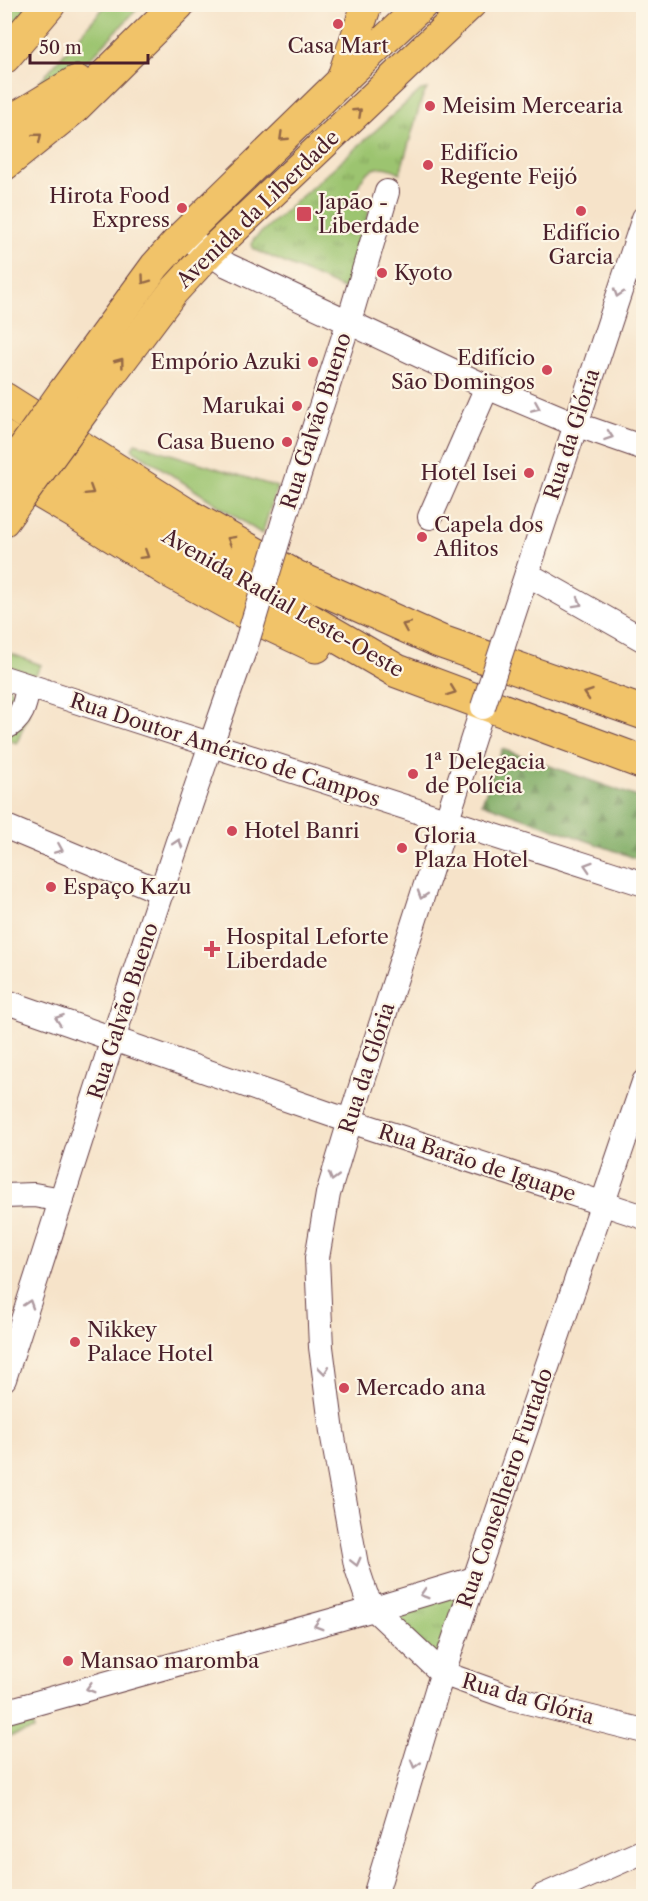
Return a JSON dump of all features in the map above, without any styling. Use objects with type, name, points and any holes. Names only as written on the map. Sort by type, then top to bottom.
[{"type":"highway","points":[[4,57],[49,4]]},
{"type":"highway","points":[[4,164],[72,109],[178,4]]},
{"type":"highway","points":[[4,126],[53,98],[140,40]]},
{"type":"highway","points":[[4,376],[112,466]]},
{"type":"highway","name":"Avenida Radial Leste-Oeste","points":[[4,399],[187,515],[296,577],[439,641],[644,713]]},
{"type":"highway","name":"Avenida Radial Leste-Oeste","points":[[4,438],[147,526],[397,670],[644,763]]},
{"type":"highway","points":[[8,492],[73,511],[168,570],[252,616],[330,652],[363,664],[397,670]]},
{"type":"main road","points":[[341,81],[367,4]]},
{"type":"main road","name":"Avenida da Liberdade","points":[[74,401],[209,253],[471,4]]},
{"type":"main road","points":[[404,11],[410,30],[421,33],[443,31]]},
{"type":"main road","name":"Avenida da Liberdade","points":[[8,492],[74,401],[155,266],[183,235],[341,81],[404,11]]},
{"type":"street","name":"Rua Galvão Bueno","points":[[4,1379],[210,746],[246,645],[349,321],[387,192]]},
{"type":"street","name":"Rua da Glória","points":[[644,218],[350,1120],[328,1194],[318,1258],[321,1347],[332,1432],[356,1565],[366,1595],[374,1609],[442,1673],[512,1698],[644,1731]]},
{"type":"street","points":[[183,235],[227,265],[487,387],[575,424],[644,448]]},
{"type":"street","points":[[430,517],[487,387]]},
{"type":"street","points":[[527,574],[644,640]]},
{"type":"street","name":"Rua Doutor Américo de Campos","points":[[4,678],[644,884]]},
{"type":"street","points":[[4,728],[12,724],[23,711],[28,687]]},
{"type":"street","points":[[4,826],[162,892]]},
{"type":"street","name":"Rua Barão de Iguape","points":[[4,1001],[350,1120],[644,1217]]},
{"type":"street","name":"Rua Conselheiro Furtado","points":[[375,1896],[442,1673],[644,1082]]},
{"type":"street","points":[[4,1196],[34,1195],[62,1200]]},
{"type":"street","points":[[4,1712],[474,1579]]},
{"type":"street","points":[[431,1708],[447,1695],[458,1691],[484,1688]]},
{"type":"street","points":[[543,1896],[644,1851]]},
{"type":"green space","points":[[5,5],[43,5],[5,48]]},
{"type":"green space","points":[[106,5],[141,5],[88,61],[29,94]]},
{"type":"green space","points":[[427,89],[422,98],[400,173],[383,167],[373,169],[364,176],[359,184],[359,198],[369,212],[346,290],[253,249],[253,240],[421,90]]},
{"type":"green space","points":[[135,443],[277,487],[262,534],[132,449]]},
{"type":"green space","points":[[4,651],[41,665],[35,676],[5,665]]},
{"type":"green space","points":[[4,682],[29,712],[17,743],[5,739]]},
{"type":"green space","points":[[502,749],[643,799],[643,861],[482,803]]},
{"type":"green space","points":[[466,1584],[439,1664],[384,1609]]},
{"type":"green space","points":[[32,1720],[34,1730],[5,1738],[5,1728]]},
{"type":"place","name":"Casa Mart","points":[[338,24]]},
{"type":"place","name":"Meisim Mercearia","points":[[430,106]]},
{"type":"place","name":"Edifício Regente Feijó","points":[[428,165]]},
{"type":"place","name":"Hirota Food Express","points":[[182,208]]},
{"type":"place","name":"Edifício Garcia","points":[[581,211]]},
{"type":"place","name":"Japão - Liberdade","points":[[304,214]]},
{"type":"place","name":"Kyoto","points":[[382,273]]},
{"type":"place","name":"Empório Azuki","points":[[313,362]]},
{"type":"place","name":"Edifício São Domingos","points":[[547,370]]},
{"type":"place","name":"Marukai","points":[[297,406]]},
{"type":"place","name":"Casa Bueno","points":[[287,442]]},
{"type":"place","name":"Hotel Isei","points":[[529,473]]},
{"type":"place","name":"Capela dos Aflitos","points":[[422,537]]},
{"type":"place","name":"1ª Delegacia de Polícia","points":[[413,774]]},
{"type":"place","name":"Hotel Banri","points":[[232,831]]},
{"type":"place","name":"Gloria Plaza Hotel","points":[[402,848]]},
{"type":"place","name":"Espaço Kazu","points":[[51,887]]},
{"type":"place","name":"Hospital Leforte Liberdade","points":[[212,949]]},
{"type":"place","name":"Nikkey Palace Hotel","points":[[75,1342]]},
{"type":"place","name":"Mercado ana","points":[[344,1388]]},
{"type":"place","name":"Mansao maromba","points":[[68,1661]]}]
